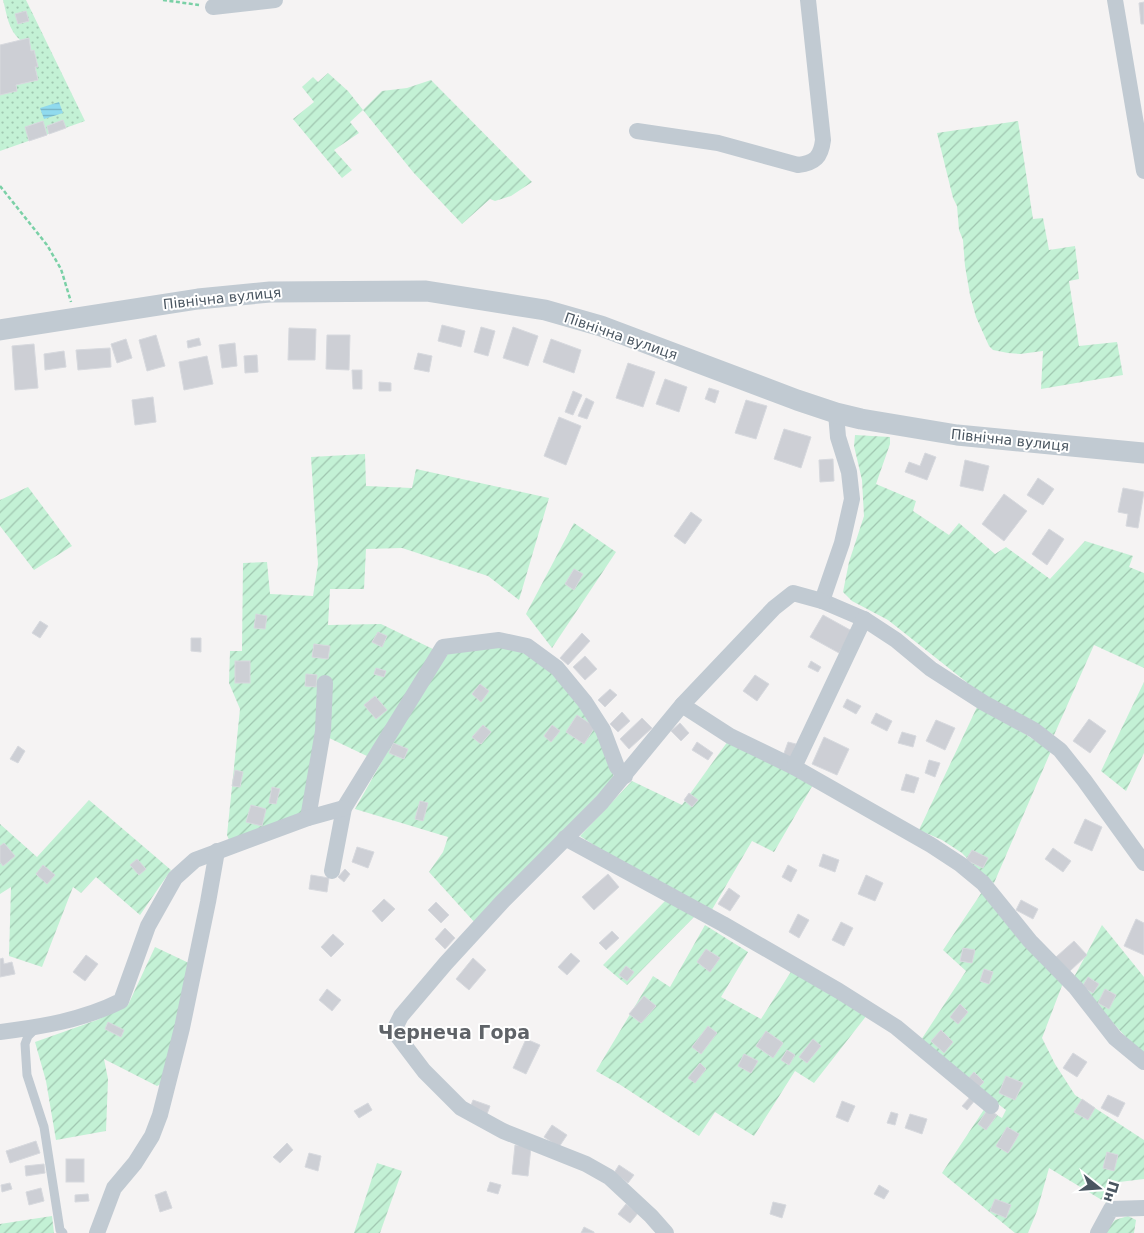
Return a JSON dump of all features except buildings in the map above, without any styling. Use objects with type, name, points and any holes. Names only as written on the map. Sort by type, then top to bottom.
[{"type":"street","points":[[213,7],[275,0]]},
{"type":"street","points":[[637,131],[718,143],[798,165],[809,164],[817,159],[822,150],[823,140],[808,0]]},
{"type":"street","points":[[1116,0],[1144,171]]},
{"type":"street","name":"Північна вулиця","points":[[0,330],[198,299],[270,292],[426,291],[545,310],[601,326],[797,400],[861,419],[957,435],[1144,453]]},
{"type":"street","points":[[822,601],[842,543],[852,500],[849,472],[838,436],[836,413]]},
{"type":"street","points":[[666,1233],[651,1216],[608,1176],[586,1164],[503,1132],[461,1108],[424,1071],[399,1038],[395,1028],[402,1016],[446,963],[502,902],[602,802],[682,705],[774,608],[794,592],[822,601],[864,619],[896,640],[931,670],[984,703],[1034,730],[1060,750],[1144,863]]},
{"type":"street","points":[[794,767],[864,619]]},
{"type":"street","points":[[332,871],[344,808],[443,648],[498,640],[527,646],[557,668],[585,702],[603,730],[617,767],[625,776]]},
{"type":"street","points":[[308,818],[323,731],[325,683]]},
{"type":"street","points":[[682,705],[730,736],[794,767],[931,845],[960,864],[982,883],[1030,941],[1076,988],[1115,1038],[1144,1062]]},
{"type":"street","points":[[0,1032],[61,1022],[100,1012],[121,1001],[148,926],[175,878],[195,860],[308,818],[344,808]]},
{"type":"street","points":[[566,838],[723,924],[839,991],[896,1027],[991,1106]]},
{"type":"street","points":[[97,1233],[114,1188],[136,1163],[152,1136],[160,1115],[182,1028],[217,852]]},
{"type":"street","points":[[1098,1233],[1111,1209],[1144,1208]]},
{"type":"lane","points":[[37,1026],[28,1036],[25,1044],[25,1061],[27,1075],[44,1126],[60,1230],[63,1233]]},
{"type":"path","points":[[163,0],[213,7]]},
{"type":"path","points":[[0,186],[47,245],[61,269],[76,318]]},
{"type":"green space","points":[[3,0],[26,0],[85,121],[0,151],[0,95],[16,85],[38,80],[35,67],[38,66],[34,51],[31,51],[29,39],[20,40],[16,36],[8,22]]},
{"type":"green space","points":[[328,73],[348,91],[363,110],[350,122],[359,133],[334,150],[352,170],[342,178],[293,119],[314,102],[302,87],[313,77],[318,82]]},
{"type":"green space","points":[[431,80],[532,182],[511,196],[495,201],[490,199],[462,224],[413,172],[363,110],[382,91],[407,88]]},
{"type":"green space","points":[[1018,121],[1033,219],[1043,218],[1049,250],[1075,246],[1079,279],[1069,281],[1079,346],[1117,342],[1123,375],[1041,389],[1043,351],[1020,354],[993,350],[989,346],[976,317],[965,266],[957,206],[953,198],[937,133]]},
{"type":"green space","points":[[855,435],[890,437],[890,444],[876,484],[916,501],[913,511],[949,535],[959,523],[995,554],[1006,547],[1050,579],[1085,541],[1133,556],[1129,567],[1144,573],[1144,668],[1094,645],[1054,735],[979,692],[888,620],[852,601],[843,592],[849,562],[864,516],[862,480],[854,446]]},
{"type":"green space","points":[[365,454],[366,486],[412,488],[416,469],[549,498],[519,600],[488,576],[402,548],[366,549],[364,589],[330,589],[328,625],[381,624],[435,650],[369,757],[327,737],[320,727],[304,812],[229,840],[227,835],[240,709],[229,683],[230,651],[242,651],[243,563],[267,562],[270,594],[313,596],[318,564],[311,457]]},
{"type":"green space","points":[[28,487],[72,546],[34,570],[0,526],[0,500]]},
{"type":"green space","points":[[574,523],[616,552],[552,648],[526,614]]},
{"type":"green space","points":[[498,645],[525,651],[553,672],[589,715],[611,766],[614,778],[476,924],[429,872],[443,852],[448,837],[355,809],[416,701],[448,653]]},
{"type":"green space","points":[[1144,682],[1144,753],[1126,791],[1101,771]]},
{"type":"green space","points":[[978,705],[1051,751],[994,883],[981,873],[962,853],[942,840],[919,830]]},
{"type":"green space","points":[[728,741],[814,783],[774,852],[752,841],[710,913],[580,836],[632,781],[682,805]]},
{"type":"green space","points":[[89,800],[171,870],[140,915],[96,877],[81,893],[73,887],[42,967],[9,956],[11,887],[0,894],[0,824],[37,857]]},
{"type":"green space","points":[[982,892],[1063,983],[1042,1038],[1055,1064],[1075,1095],[1144,1140],[1144,1179],[1119,1182],[1110,1205],[1049,1168],[1037,1211],[1028,1233],[1015,1233],[942,1173],[985,1108],[1002,1118],[1006,1110],[965,1079],[921,1040],[966,971],[943,950]]},
{"type":"green space","points":[[667,899],[695,916],[627,985],[603,965]]},
{"type":"green space","points":[[705,925],[748,952],[721,997],[761,1019],[792,970],[867,1015],[814,1083],[795,1071],[754,1136],[715,1112],[699,1136],[596,1071],[653,976],[670,987]]},
{"type":"green space","points":[[1102,925],[1144,977],[1144,1057],[1073,979]]},
{"type":"green space","points":[[155,947],[191,964],[161,1084],[157,1086],[104,1059],[108,1079],[106,1131],[56,1140],[46,1081],[35,1042],[97,1020],[128,1005]]},
{"type":"green space","points":[[377,1163],[402,1171],[380,1233],[354,1233]]},
{"type":"green space","points":[[52,1216],[54,1233],[0,1233],[0,1224]]},
{"type":"green space","points":[[1128,1216],[1136,1220],[1134,1233],[1104,1233],[1115,1220]]},
{"type":"water","points":[[59,102],[63,113],[44,119],[40,108]]},
{"type":"district","name":"Чернеча Гора","points":[[454,1032]]}]
